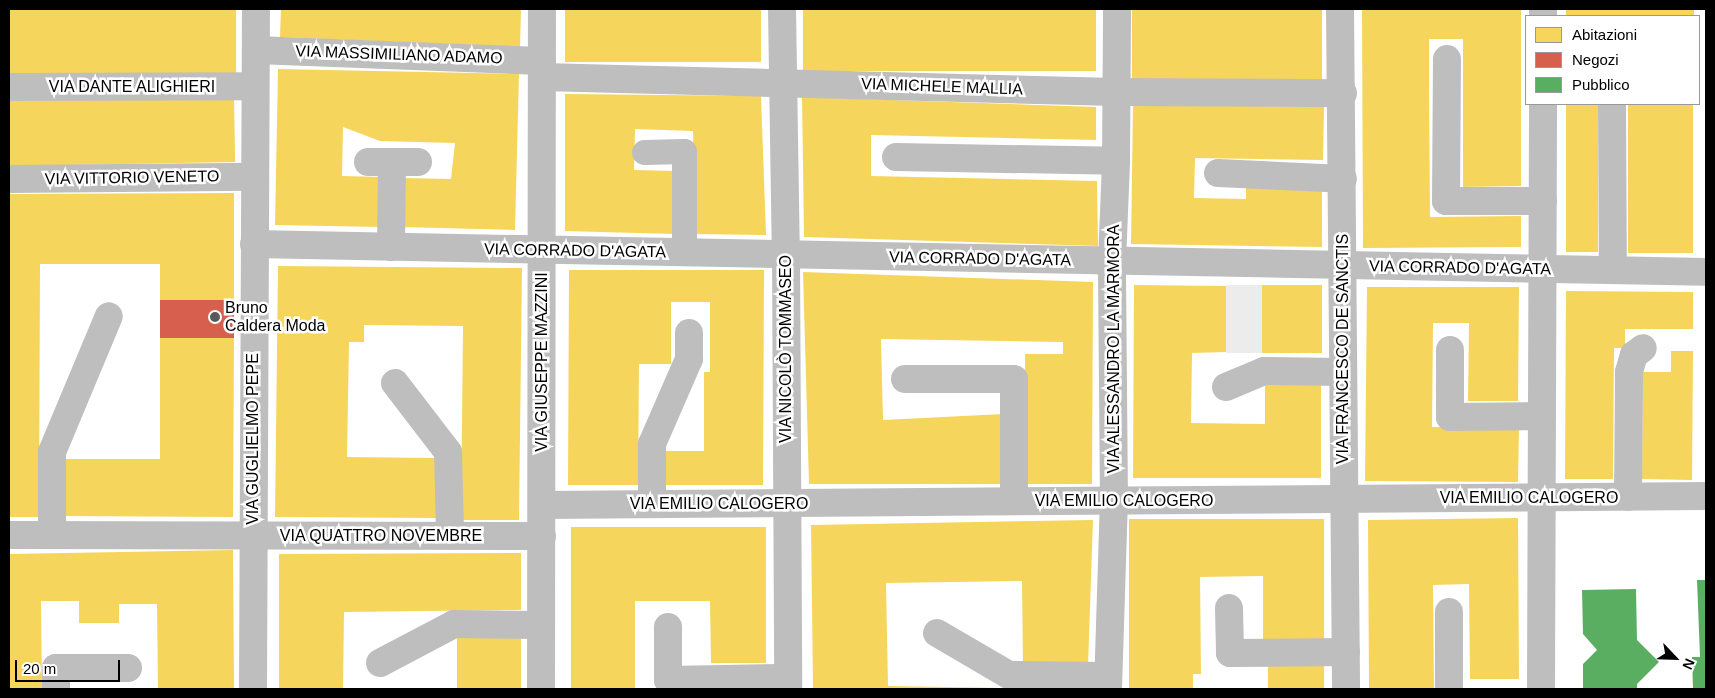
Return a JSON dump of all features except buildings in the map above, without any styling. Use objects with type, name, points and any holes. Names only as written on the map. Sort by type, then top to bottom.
[{"type":"street","name":"VIA GUGLIELMO PEPE","points":[[253,689],[252,535],[256,9]]},
{"type":"street","name":"VIA GIUSEPPE MAZZINI","points":[[542,9],[542,536]]},
{"type":"street","name":"VIA NICOLÒ TOMMASEO","points":[[782,9],[786,255],[788,684]]},
{"type":"street","name":"VIA ALESSANDRO LA MARMORA","points":[[1108,683],[1114,501],[1112,262],[1116,161],[1117,9]]},
{"type":"street","name":"VIA FRANCESCO DE SANCTIS","points":[[1340,9],[1343,93],[1346,689]]},
{"type":"street","name":"VIA MASSIMILIANO ADAMO","points":[[256,50],[542,69]]},
{"type":"street","points":[[1447,59],[1446,201],[1543,201]]},
{"type":"street","name":"VIA MICHELE MALLIA","points":[[542,69],[784,83],[1116,92],[1343,93]]},
{"type":"street","name":"VIA DANTE ALIGHIERI","points":[[9,87],[255,86]]},
{"type":"street","points":[[1541,689],[1543,105]]},
{"type":"street","points":[[1612,105],[1613,270]]},
{"type":"street","points":[[644,152],[684,151],[684,253]]},
{"type":"street","points":[[896,157],[1116,161]]},
{"type":"street","points":[[392,247],[393,162]]},
{"type":"street","points":[[1218,174],[1343,179]]},
{"type":"street","name":"VIA VITTORIO VENETO","points":[[9,179],[255,177]]},
{"type":"street","name":"VIA CORRADO D'AGATA","points":[[254,244],[1343,267],[1706,272]]},
{"type":"street","points":[[52,535],[52,452],[109,316]]},
{"type":"street","points":[[652,504],[652,444],[689,360],[689,333]]},
{"type":"street","points":[[1628,497],[1629,372],[1634,355],[1643,348]]},
{"type":"street","points":[[1450,350],[1450,417],[1542,416]]},
{"type":"street","points":[[1226,387],[1264,371],[1343,372]]},
{"type":"street","points":[[905,379],[1014,379],[1014,502]]},
{"type":"street","points":[[395,384],[448,452],[450,536]]},
{"type":"street","name":"VIA EMILIO CALOGERO","points":[[543,505],[1706,496]]},
{"type":"street","name":"VIA QUATTRO NOVEMBRE","points":[[9,535],[542,536]]},
{"type":"street","points":[[541,689],[542,536]]},
{"type":"street","points":[[1230,608],[1230,653],[1346,652]]},
{"type":"street","points":[[1449,612],[1449,689]]},
{"type":"street","points":[[380,663],[454,624],[541,625]]},
{"type":"street","points":[[668,627],[668,680],[788,684]]},
{"type":"street","points":[[937,633],[1009,675],[1108,683]]},
{"type":"street","points":[[56,689],[56,668],[128,668]]},
{"type":"shaded area","points":[[1226,285],[1262,285],[1262,353],[1226,353]]},
{"type":"place","name":"Bruno Caldera Moda","points":[[215,317]]}]
